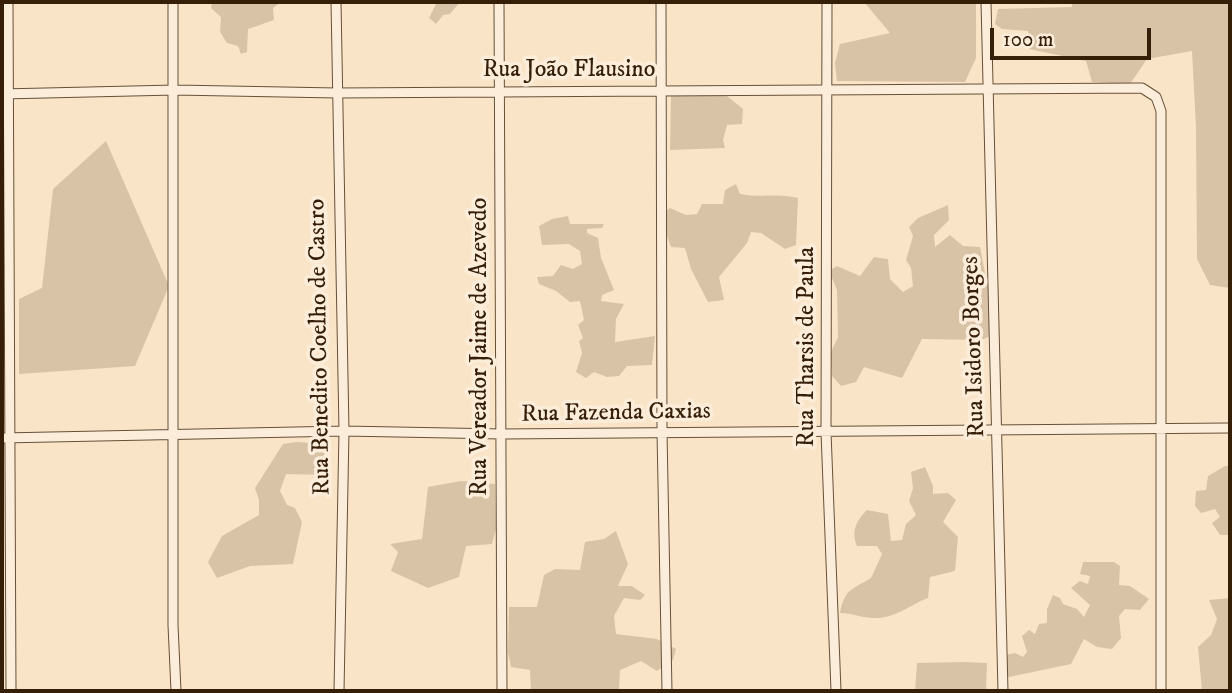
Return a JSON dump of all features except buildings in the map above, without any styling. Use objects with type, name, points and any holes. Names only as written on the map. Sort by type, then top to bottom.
[{"type":"street","points":[[8,2],[6,438],[11,691]]},
{"type":"street","points":[[173,2],[173,625],[176,691]]},
{"type":"street","name":"Rua Benedito Coelho de Castro","points":[[336,2],[344,432],[339,691]]},
{"type":"street","name":"Rua Vereador Jaime de Azevedo","points":[[499,2],[498,408],[502,434],[502,691]]},
{"type":"street","points":[[661,2],[662,432],[667,691]]},
{"type":"street","name":"Rua Tharsis de Paula","points":[[827,2],[826,432],[836,691]]},
{"type":"street","name":"Rua Isidoro Borges","points":[[986,2],[1003,691]]},
{"type":"street","name":"Rua João Flausino","points":[[6,94],[175,90],[337,93],[1137,87],[1156,97],[1161,111],[1160,429]]},
{"type":"street","name":"Rua Fazenda Caxias","points":[[6,438],[344,432],[502,434],[1230,428]]},
{"type":"street","points":[[1160,429],[1161,691]]},
{"type":"shaded area","points":[[212,2],[281,2],[273,8],[274,20],[248,29],[247,52],[241,54],[238,46],[227,43],[220,32],[221,17],[211,8]]},
{"type":"shaded area","points":[[414,2],[460,2],[436,24],[429,18],[436,4]]},
{"type":"shaded area","points":[[864,2],[976,2],[976,58],[965,82],[837,81],[835,63],[840,44],[890,33]]},
{"type":"shaded area","points":[[1072,2],[1230,2],[1230,288],[1210,285],[1197,259],[1196,128],[1192,51],[1147,59],[1130,84],[1092,82],[1086,61],[1029,49],[1028,31],[1002,29],[995,24],[998,9],[1072,7]]},
{"type":"shaded area","points":[[722,92],[743,109],[742,124],[727,125],[723,140],[725,148],[670,150],[671,95]]},
{"type":"shaded area","points":[[106,141],[169,286],[135,366],[19,374],[19,299],[42,288],[53,189]]},
{"type":"shaded area","points":[[736,184],[740,194],[798,198],[796,245],[785,249],[761,233],[751,232],[747,243],[719,277],[724,300],[708,302],[691,269],[685,248],[671,247],[665,230],[664,212],[670,208],[686,215],[697,214],[702,204],[723,204],[725,190]]},
{"type":"shaded area","points":[[948,205],[949,220],[934,235],[935,247],[950,235],[963,246],[980,247],[989,294],[990,336],[982,340],[922,339],[902,378],[864,367],[856,382],[841,386],[832,376],[831,352],[838,337],[837,290],[829,271],[837,266],[860,276],[874,257],[888,259],[890,279],[903,292],[913,286],[911,268],[906,260],[913,236],[909,227],[918,218]]},
{"type":"shaded area","points":[[568,216],[570,224],[604,224],[602,228],[587,229],[587,233],[598,238],[601,258],[614,290],[602,295],[601,301],[624,304],[616,319],[615,342],[655,336],[652,365],[627,366],[619,376],[607,377],[594,372],[586,378],[576,372],[582,353],[579,341],[583,338],[578,325],[584,320],[580,301],[570,302],[556,291],[539,284],[537,277],[553,276],[561,265],[573,269],[582,264],[580,251],[569,244],[542,245],[539,226],[552,219]]},
{"type":"shaded area","points":[[283,444],[328,444],[329,475],[286,474],[280,491],[287,505],[295,508],[302,522],[293,564],[250,566],[217,578],[208,562],[222,536],[259,515],[259,500],[255,488]]},
{"type":"shaded area","points":[[1230,466],[1230,535],[1220,535],[1212,523],[1220,517],[1215,509],[1201,513],[1195,506],[1196,491],[1206,490],[1208,476]]},
{"type":"shaded area","points":[[925,467],[933,486],[933,494],[948,493],[956,500],[943,522],[958,537],[955,571],[930,577],[928,598],[895,614],[874,618],[840,613],[847,594],[871,578],[882,554],[877,546],[857,546],[854,536],[857,522],[867,510],[888,514],[891,541],[902,540],[906,524],[916,515],[909,501],[913,488],[911,472]]},
{"type":"shaded area","points":[[461,481],[495,484],[496,529],[492,544],[466,546],[459,577],[428,588],[391,571],[398,552],[390,544],[422,539],[428,487]]},
{"type":"shaded area","points":[[616,531],[628,564],[618,586],[632,586],[645,595],[640,600],[624,598],[614,616],[616,634],[657,639],[676,649],[673,660],[657,671],[641,661],[620,670],[619,691],[531,691],[530,670],[511,667],[508,653],[509,607],[537,607],[544,575],[555,569],[580,570],[585,542],[604,539]]},
{"type":"shaded area","points":[[1083,562],[1114,562],[1120,566],[1119,585],[1130,586],[1149,599],[1140,610],[1125,609],[1119,616],[1121,638],[1112,649],[1097,647],[1084,639],[1071,664],[1009,677],[999,670],[999,656],[1015,653],[1023,657],[1027,652],[1022,636],[1029,630],[1035,634],[1039,624],[1047,623],[1047,609],[1053,595],[1060,598],[1063,604],[1077,609],[1084,617],[1090,605],[1071,588],[1080,581],[1088,584],[1090,576],[1080,574]]},
{"type":"shaded area","points":[[1230,598],[1230,688],[1226,691],[1202,691],[1198,647],[1211,635],[1217,619],[1209,600]]},
{"type":"shaded area","points":[[917,663],[987,663],[986,691],[915,691]]}]
